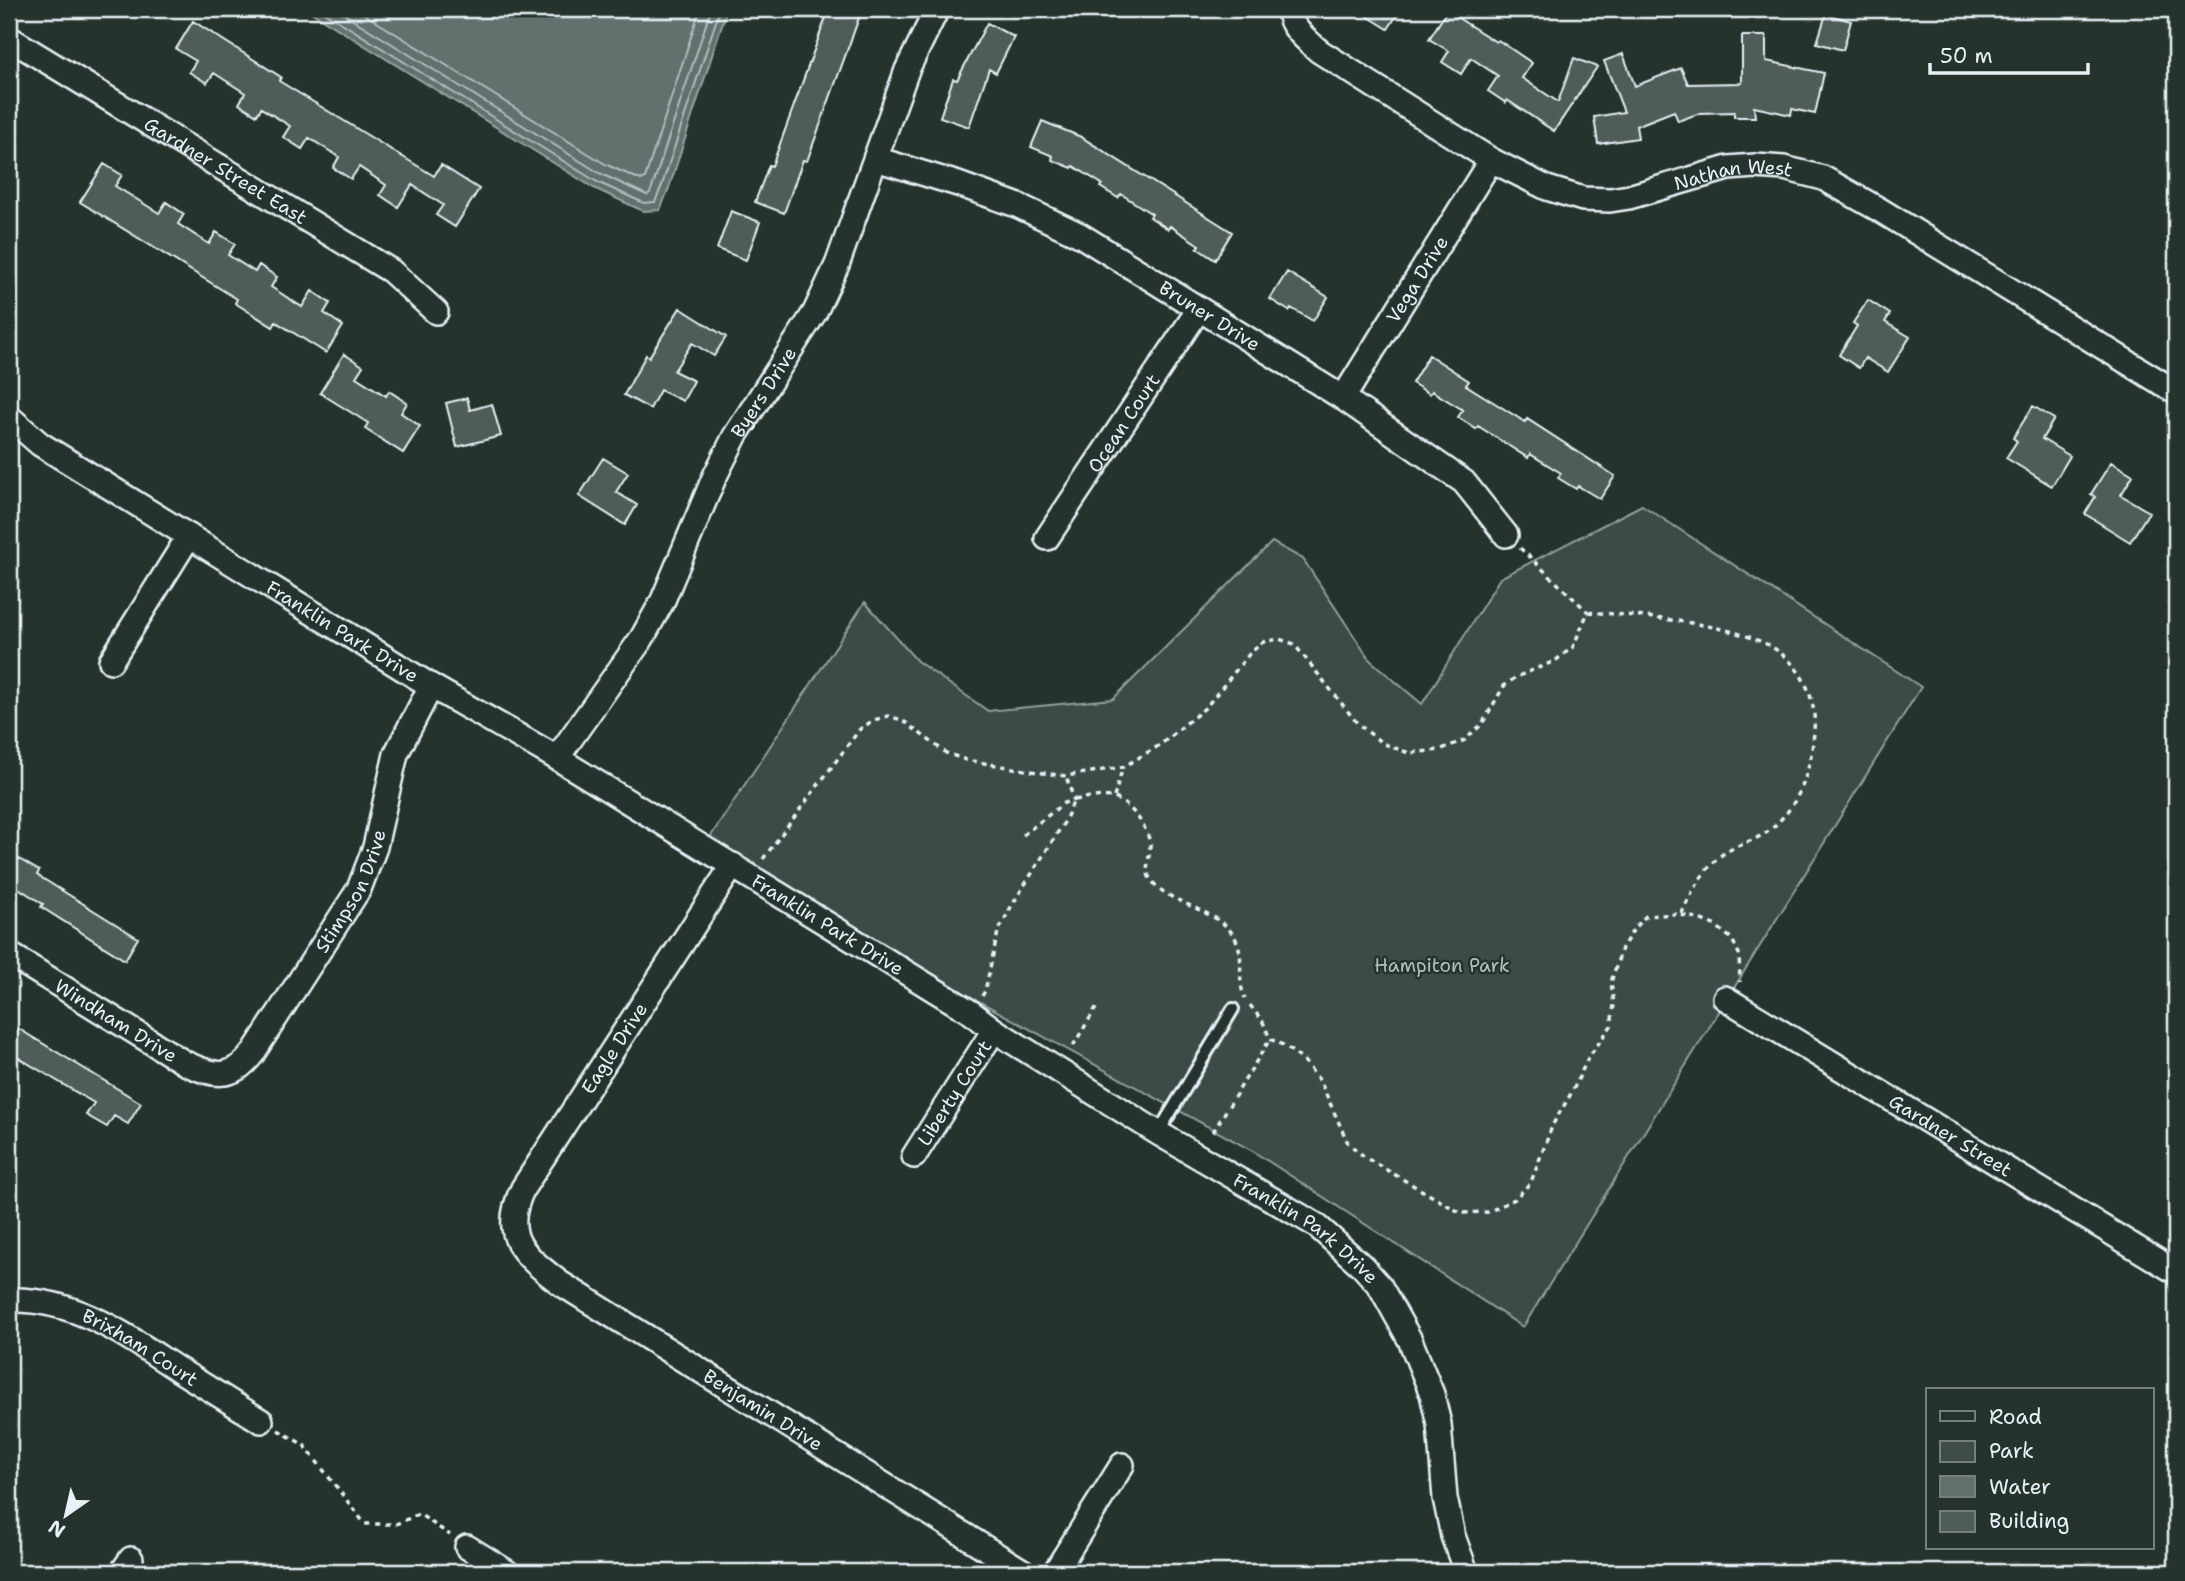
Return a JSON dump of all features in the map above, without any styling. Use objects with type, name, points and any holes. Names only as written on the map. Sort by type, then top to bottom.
[{"type":"street","name":"Byers Drive","points":[[557,758],[642,638],[663,600],[714,478],[735,436],[815,312],[837,265],[906,70],[937,9]]},
{"type":"street","name":"Nathan West","points":[[1289,12],[1300,33],[1320,51],[1491,160],[1548,188],[1583,199],[1610,200],[1728,168],[1755,166],[1823,178],[2176,391]]},
{"type":"street","name":"Gardner Street East","points":[[9,38],[391,271],[436,312]]},
{"type":"street","name":"Bruner Drive","points":[[876,159],[1019,206],[1080,235],[1342,398],[1464,482],[1506,535]]},
{"type":"street","name":"Vega Drive","points":[[1342,398],[1491,160]]},
{"type":"street","name":"Ocean Court","points":[[1047,538],[1199,309]]},
{"type":"street","name":"Franklin Park Drive","points":[[9,417],[40,444],[431,686],[557,758],[972,1013],[994,1030],[1158,1133],[1316,1225],[1380,1286],[1410,1340],[1432,1394],[1439,1424],[1445,1498],[1453,1536],[1466,1572]]},
{"type":"street","points":[[111,661],[189,536]]},
{"type":"street","name":"Stimpson Drive","points":[[228,1073],[239,1069],[247,1060],[359,889],[375,847],[396,754],[431,686]]},
{"type":"street","name":"Eagle Drive","points":[[514,1236],[516,1202],[523,1188],[741,871]]},
{"type":"street","name":"Windham Drive","points":[[9,954],[185,1063],[206,1073],[228,1073]]},
{"type":"street","name":"Gardner Street","points":[[1731,1002],[2176,1272]]},
{"type":"street","name":"Liberty Court","points":[[914,1156],[994,1030]]},
{"type":"street","name":"Benjamin Drive","points":[[514,1236],[531,1260],[560,1283],[1024,1572]]},
{"type":"street","name":"Brixham Court","points":[[9,1300],[50,1303],[74,1309],[121,1332],[261,1421]]},
{"type":"street","points":[[1055,1572],[1122,1465]]},
{"type":"street","points":[[467,1547],[507,1572]]},
{"type":"lane","points":[[1158,1133],[1233,1009]]},
{"type":"path","points":[[1506,535],[1588,612],[1705,626],[1748,637],[1775,649],[1798,671],[1811,694],[1815,721],[1813,748],[1797,797],[1786,814],[1770,830],[1723,854],[1707,869],[1681,915]]},
{"type":"path","points":[[741,871],[860,729],[874,720],[888,716],[902,720],[946,753],[966,760],[1066,776],[1123,767],[1160,745],[1206,707],[1250,653],[1263,642],[1279,639],[1294,645],[1358,724],[1382,744],[1409,753],[1439,750],[1465,740],[1482,724],[1504,686],[1516,677],[1555,661],[1573,647],[1588,612]]},
{"type":"path","points":[[1114,797],[1123,767]]},
{"type":"path","points":[[972,1013],[985,991],[998,932],[1065,821],[1074,800],[1066,776]]},
{"type":"path","points":[[1023,835],[1064,803],[1094,796],[1114,797],[1136,815],[1146,826],[1150,846],[1147,867],[1150,879],[1166,893],[1209,914],[1228,929],[1240,948],[1241,989],[1263,1022],[1270,1039],[1304,1061],[1320,1081],[1348,1143],[1366,1158],[1461,1213],[1488,1212],[1515,1199],[1531,1182],[1553,1124],[1588,1058],[1611,1026],[1614,1005],[1611,982],[1622,948],[1635,927],[1646,916],[1681,915],[1697,918],[1716,926],[1732,939],[1739,954],[1740,970],[1731,1002]]},
{"type":"path","points":[[1073,1046],[1096,1008]]},
{"type":"path","points":[[1213,1132],[1270,1039]]},
{"type":"path","points":[[261,1421],[304,1445],[366,1524],[396,1524],[419,1514],[467,1547]]},
{"type":"green space","name":"Hampiton Park","points":[[1642,505],[1921,687],[1523,1327],[1251,1150],[703,848],[865,602],[917,661],[988,711],[1113,699],[1272,542],[1303,559],[1370,660],[1422,704],[1500,578]]},
{"type":"water","points":[[306,9],[727,9],[660,210],[643,211],[594,188]]},
{"type":"building","points":[[829,9],[842,9],[860,15],[807,161],[803,160],[784,213],[755,202],[769,165],[772,166]]},
{"type":"building","points":[[1356,9],[1401,9],[1388,29]]},
{"type":"building","points":[[1447,11],[1532,63],[1522,78],[1558,102],[1574,58],[1597,67],[1554,131],[1507,100],[1506,103],[1488,91],[1498,76],[1471,58],[1461,74],[1442,62],[1449,51],[1429,39]]},
{"type":"building","points":[[1826,14],[1851,21],[1843,50],[1817,43]]},
{"type":"building","points":[[193,21],[281,77],[279,81],[434,176],[441,165],[479,189],[455,227],[436,215],[443,205],[412,185],[398,207],[380,195],[386,185],[359,167],[351,179],[333,168],[339,157],[309,138],[302,149],[283,137],[290,126],[261,108],[257,115],[239,104],[245,93],[214,73],[207,83],[189,72],[196,61],[176,49]]},
{"type":"building","points":[[987,23],[1014,37],[996,73],[989,69],[969,127],[940,117],[953,79],[957,80]]},
{"type":"building","points":[[1742,36],[1766,36],[1766,61],[1824,73],[1815,114],[1792,109],[1791,115],[1754,107],[1755,117],[1734,117],[1734,112],[1700,113],[1678,121],[1674,111],[1636,126],[1638,138],[1598,144],[1594,117],[1624,112],[1604,61],[1623,54],[1635,86],[1681,68],[1688,84],[1742,83]]},
{"type":"building","points":[[1042,121],[1081,137],[1232,232],[1215,260],[1197,248],[1199,245],[1170,226],[1168,229],[1150,217],[1152,214],[1121,194],[1118,198],[1100,187],[1102,184],[1073,166],[1072,168],[1052,160],[1053,156],[1031,147]]},
{"type":"building","points":[[104,164],[122,175],[115,186],[159,213],[166,202],[184,214],[178,224],[209,244],[216,232],[235,244],[228,255],[255,272],[259,265],[277,277],[271,287],[302,307],[312,291],[330,303],[324,313],[343,326],[326,353],[276,322],[273,327],[235,303],[237,299],[80,202]]},
{"type":"building","points":[[731,211],[760,222],[746,260],[717,249]]},
{"type":"building","points":[[1287,272],[1328,297],[1313,321],[1270,299]]},
{"type":"building","points":[[1868,300],[1890,314],[1885,322],[1910,337],[1888,372],[1865,358],[1859,368],[1839,355],[1857,326],[1853,323]]},
{"type":"building","points":[[680,308],[726,337],[714,356],[692,343],[674,371],[694,381],[683,401],[660,390],[650,409],[624,395],[646,355],[649,357]]},
{"type":"building","points":[[344,354],[363,366],[356,377],[386,396],[389,391],[407,403],[401,413],[420,426],[403,453],[365,429],[368,423],[320,393]]},
{"type":"building","points":[[1429,355],[1469,381],[1466,385],[1525,422],[1527,419],[1615,476],[1600,499],[1558,478],[1561,473],[1530,454],[1528,458],[1478,426],[1476,429],[1458,417],[1463,410],[1432,391],[1430,394],[1412,383]]},
{"type":"building","points":[[467,398],[470,410],[492,404],[501,436],[457,447],[446,403]]},
{"type":"building","points":[[2033,406],[2054,419],[2042,439],[2070,456],[2052,486],[2006,458],[2017,441],[2013,438]]},
{"type":"building","points":[[603,458],[628,473],[616,492],[637,505],[625,525],[579,496]]},
{"type":"building","points":[[2111,462],[2133,475],[2121,495],[2149,512],[2130,542],[2085,514],[2095,497],[2091,494]]},
{"type":"building","points":[[9,853],[39,871],[37,875],[138,938],[125,960],[41,907],[43,904],[9,882]]},
{"type":"building","points":[[9,1023],[141,1103],[128,1124],[114,1116],[107,1127],[86,1115],[94,1103],[9,1052]]}]
